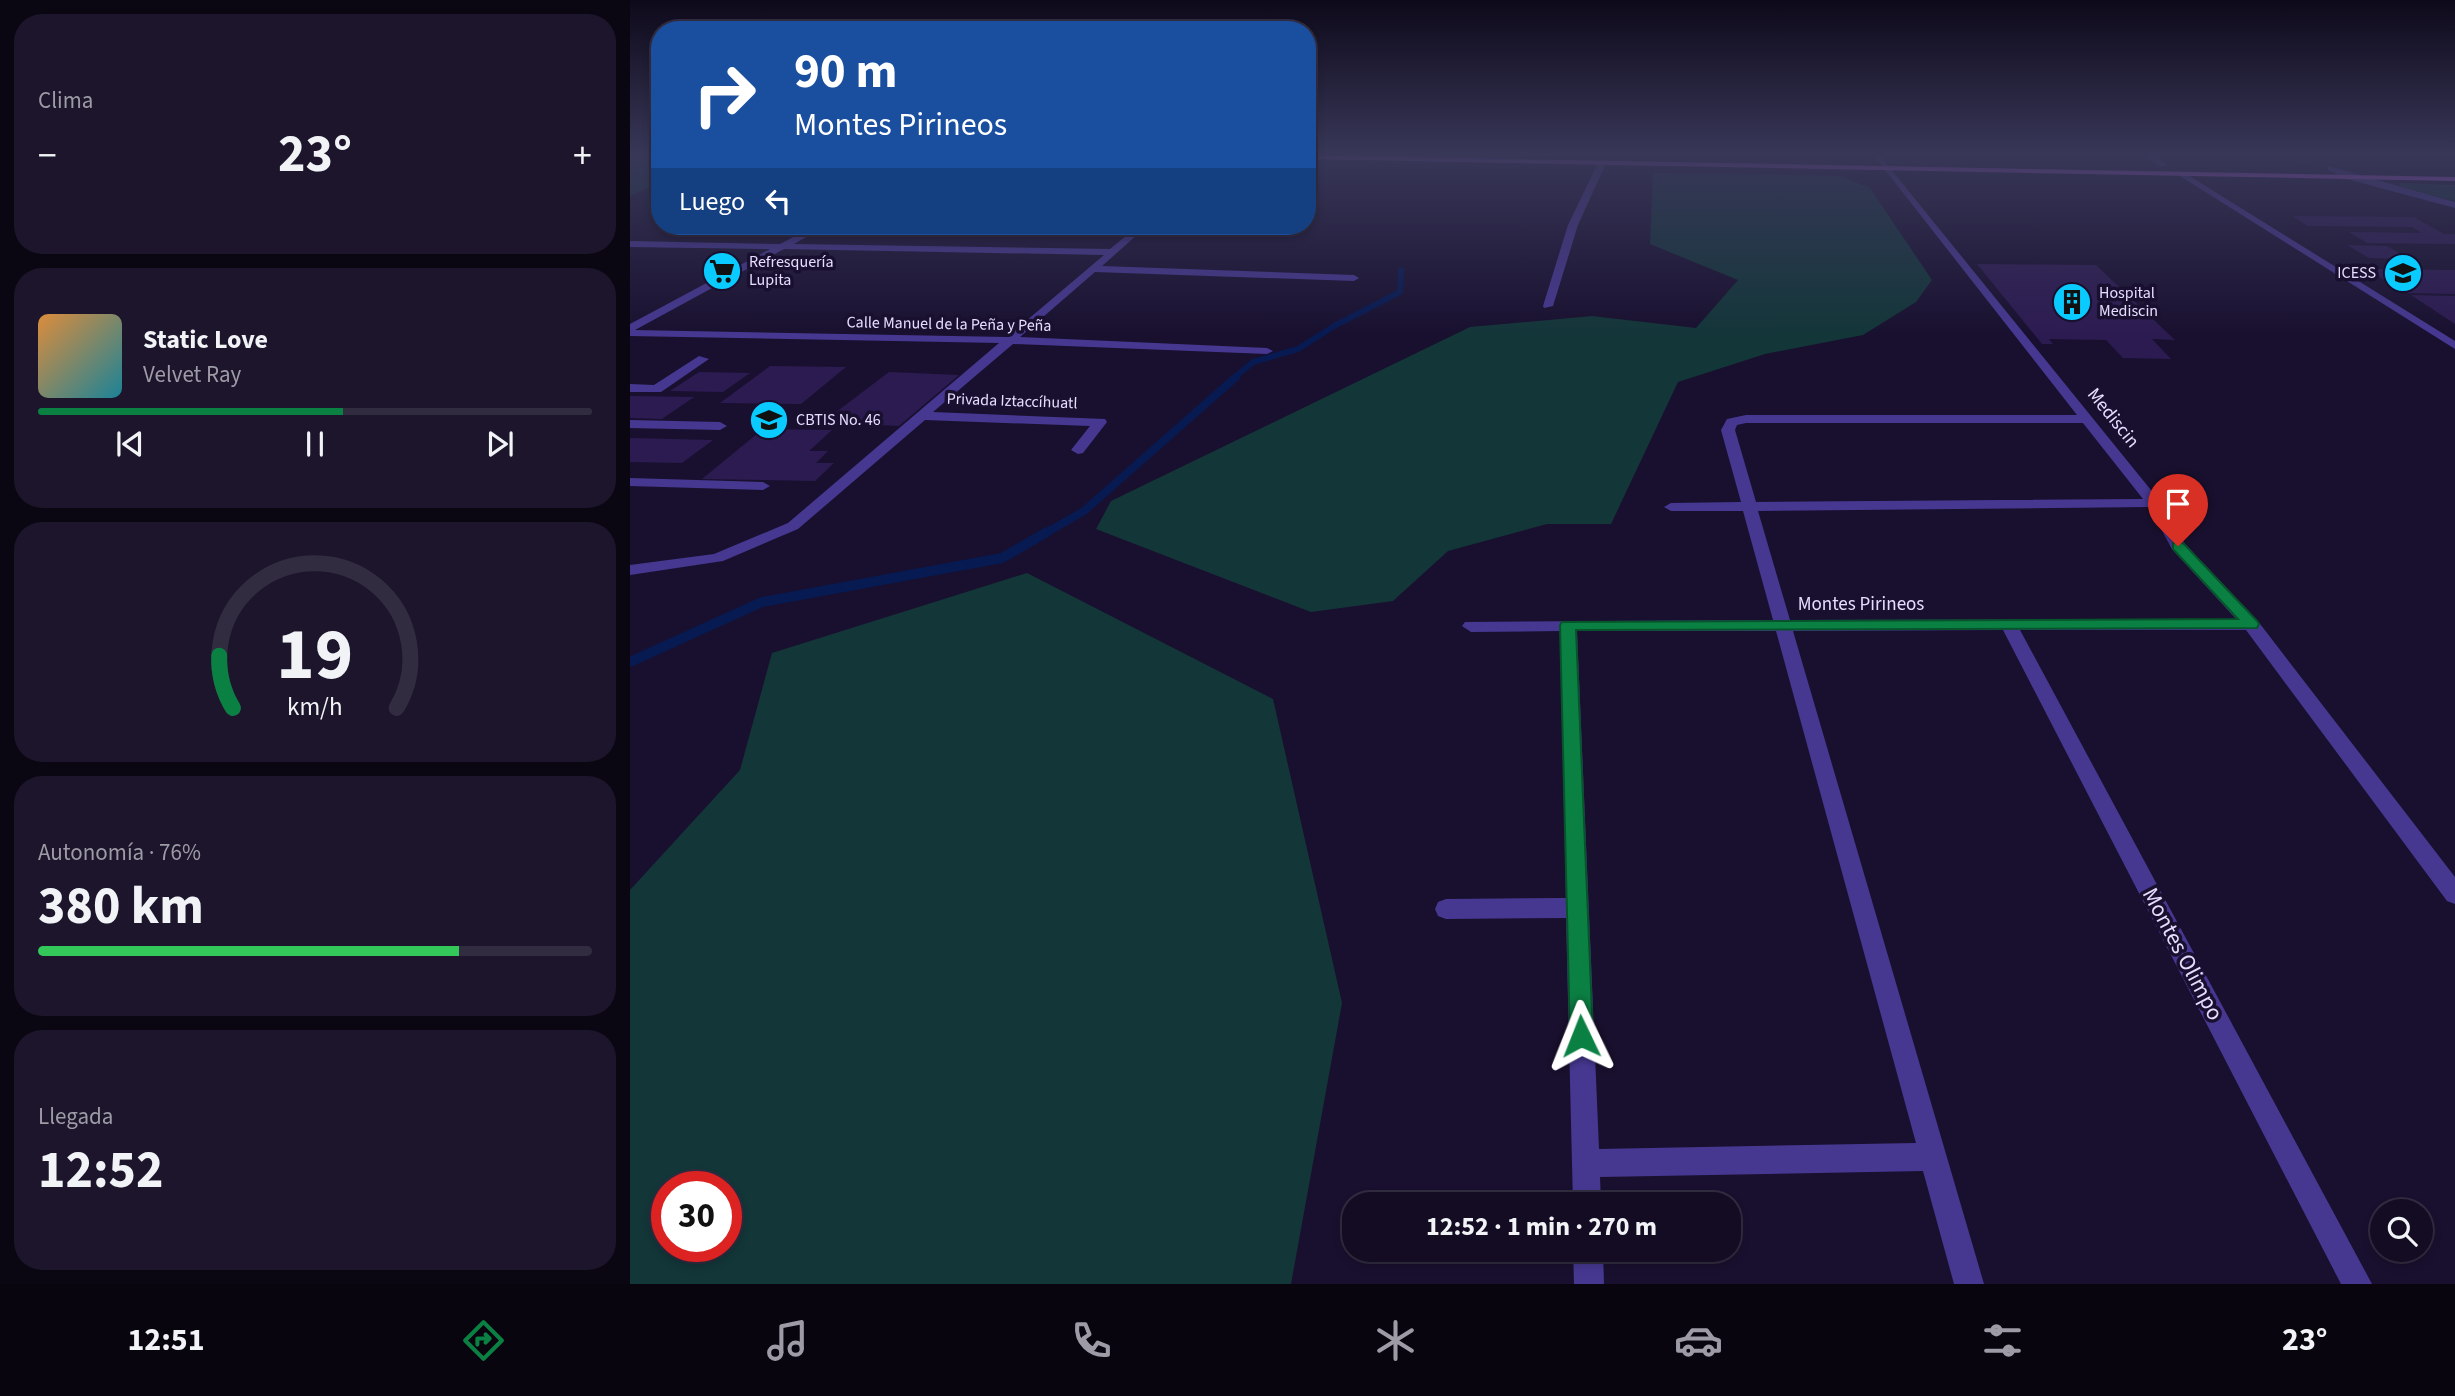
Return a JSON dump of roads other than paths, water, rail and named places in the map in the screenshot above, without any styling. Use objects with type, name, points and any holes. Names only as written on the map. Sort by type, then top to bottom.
[{"type":"street","points":[[1548,306],[1578,215]]},
{"type":"street","name":"Mediscin","points":[[1923,215],[2154,503],[2178,546],[2251,624],[2455,894]]},
{"type":"street","points":[[2248,215],[2455,346]]},
{"type":"street","points":[[630,330],[804,235]]},
{"type":"street","points":[[630,570],[717,558],[793,526],[1133,235]]},
{"type":"street","points":[[630,244],[1113,252]]},
{"type":"street","points":[[1091,269],[1354,278]]},
{"type":"street","name":"Calle Manuel de la Peña y Peña","points":[[630,330],[1010,340],[1267,351]]},
{"type":"street","points":[[630,388],[657,389],[703,359]]},
{"type":"street","name":"Privada Iztaccíhuatl","points":[[922,416],[1100,422],[1078,450]]},
{"type":"street","points":[[1969,1284],[1728,430],[1732,422],[1746,419],[2087,419]]},
{"type":"street","points":[[630,424],[720,426]]},
{"type":"street","points":[[630,482],[762,486]]},
{"type":"street","points":[[1671,506],[2154,503]]},
{"type":"street","name":"Montes Pirineos","points":[[1471,626],[2251,624]]},
{"type":"street","points":[[1568,625],[1587,1192]]},
{"type":"street","name":"Montes Olimpo","points":[[2009,625],[2357,1284]]},
{"type":"street","points":[[1446,909],[1577,908]]},
{"type":"street","points":[[1586,1163],[1934,1157]]},
{"type":"street","points":[[1588,1262],[1589,1284]]},
{"type":"waterway","points":[[1234,378],[1253,362],[1298,349],[1336,325],[1400,292],[1401,270]]},
{"type":"waterway","points":[[1044,534],[1084,511],[1236,377]]},
{"type":"waterway","points":[[630,662],[762,602],[1002,558],[1047,532]]},
{"type":"place","name":"Refresquería Lupita","points":[[722,271]]},
{"type":"place","name":"ICESS","points":[[2403,273]]},
{"type":"place","name":"Hospital Mediscin","points":[[2072,302]]},
{"type":"place","name":"CBTIS No. 46","points":[[769,420]]}]
